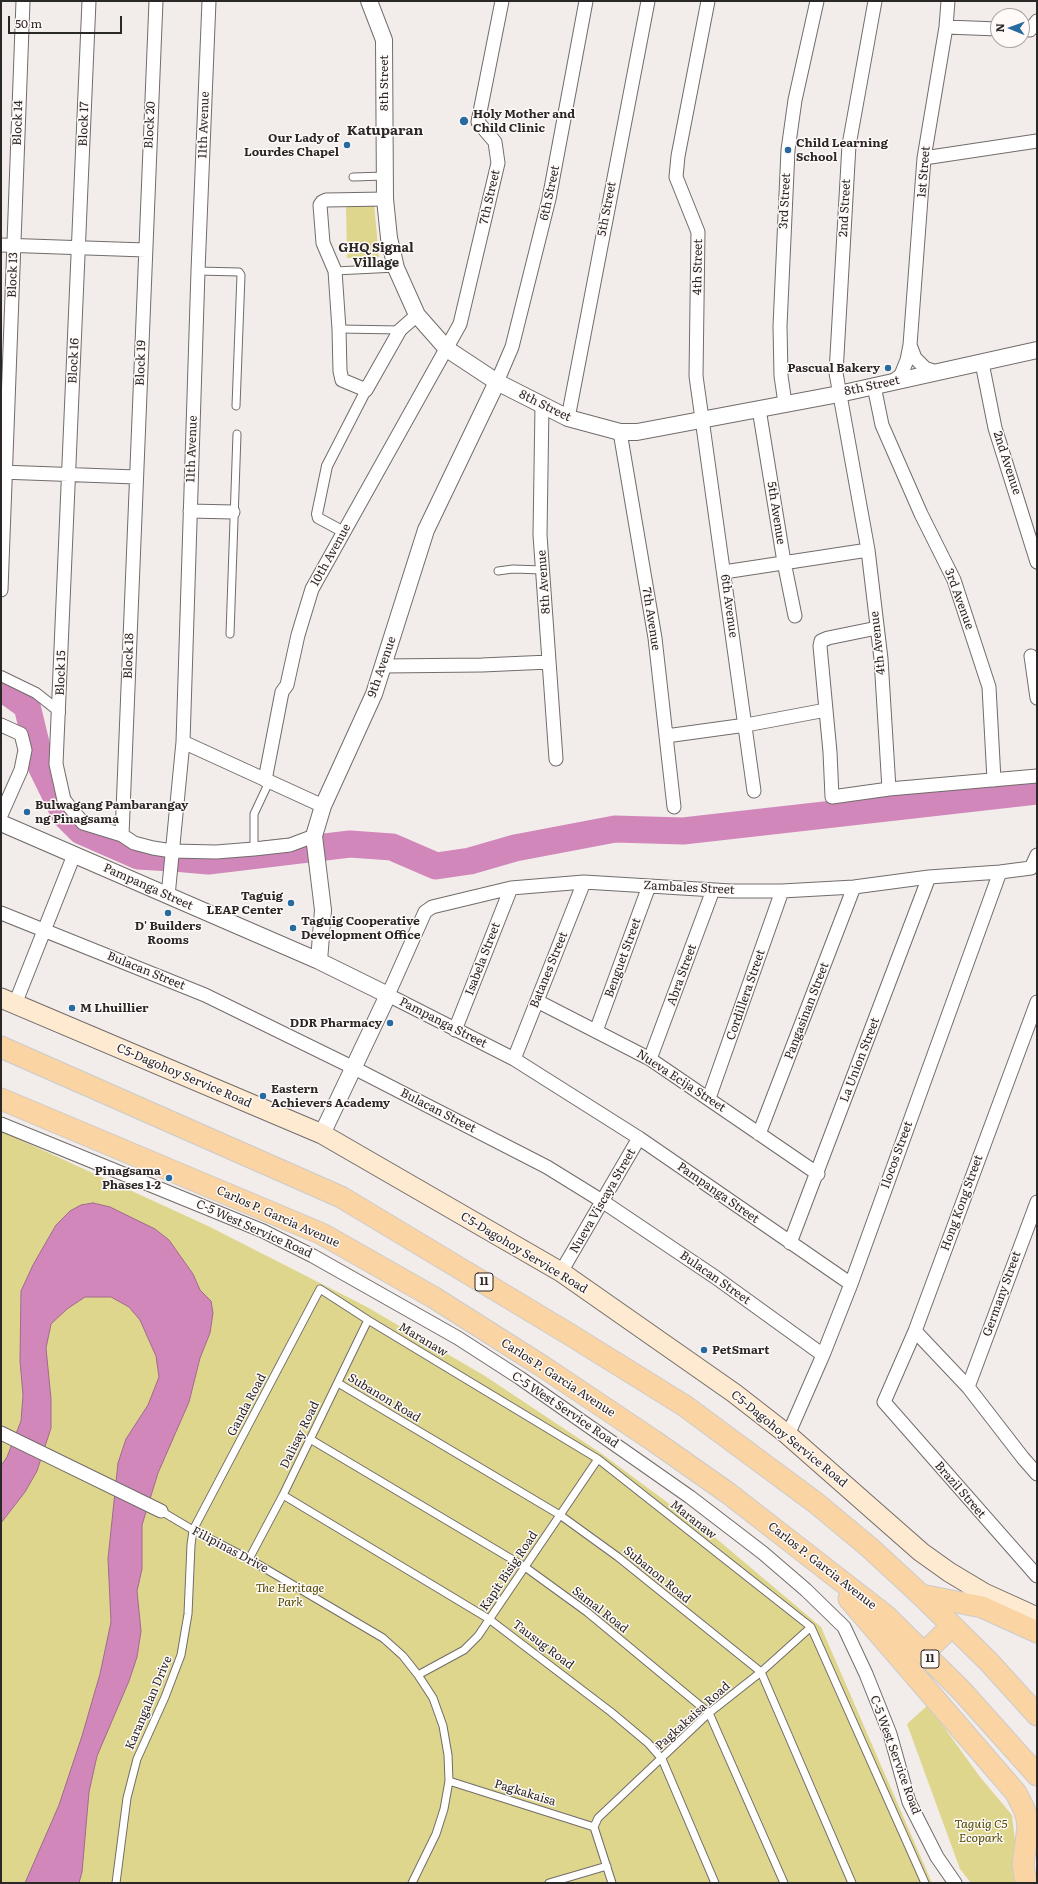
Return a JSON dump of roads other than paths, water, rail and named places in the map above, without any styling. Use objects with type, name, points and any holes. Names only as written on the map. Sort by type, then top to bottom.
[{"type":"main road","name":"C5-Dagohoy Service Road","points":[[8,1001],[322,1134],[563,1267],[788,1434],[921,1552],[949,1572],[984,1593],[1037,1617]]},
{"type":"main road","name":"11","points":[[1,1047],[341,1197],[556,1326],[685,1406],[816,1503],[869,1548],[921,1595],[989,1662],[1037,1715]]},
{"type":"main road","name":"Carlos P. Garcia Avenue","points":[[1,1099],[322,1234],[412,1285],[542,1366],[654,1441],[728,1493],[885,1615],[961,1690],[1037,1775]]},
{"type":"main road","points":[[811,1557],[871,1624],[1010,1786],[1031,1814],[1023,1865],[1026,1883]]},
{"type":"main road","points":[[921,1595],[982,1607],[1037,1632]]},
{"type":"main road","points":[[924,1653],[952,1626]]},
{"type":"street","name":"Block 14","points":[[8,245],[23,1]]},
{"type":"street","name":"Block 17","points":[[79,247],[89,1]]},
{"type":"street","name":"Block 20","points":[[145,250],[156,1]]},
{"type":"street","name":"11th Avenue","points":[[168,896],[184,742],[198,270],[209,1]]},
{"type":"street","name":"8th Street","points":[[369,1],[384,40],[385,199],[389,238],[396,268],[417,315],[447,349],[497,382],[568,418],[620,432],[651,430],[702,421],[785,403],[839,394],[1037,350]]},
{"type":"street","name":"7th Street","points":[[447,349],[460,324],[498,163],[495,142],[478,122],[502,1]]},
{"type":"street","name":"6th Street","points":[[497,382],[512,346],[549,199],[586,1]]},
{"type":"street","name":"5th Street","points":[[568,418],[648,1]]},
{"type":"street","name":"4th Street","points":[[702,421],[696,376],[698,232],[676,177],[678,156],[708,1]]},
{"type":"street","name":"3rd Street","points":[[785,403],[781,376],[780,326],[788,150],[795,100],[817,1]]},
{"type":"street","name":"2nd Street","points":[[839,394],[836,373],[837,336],[849,145],[875,1]]},
{"type":"street","name":"1st Street","points":[[892,382],[901,375],[907,360],[910,345],[924,158],[946,27],[948,1]]},
{"type":"street","points":[[1030,30],[1037,21]]},
{"type":"street","points":[[946,27],[990,29]]},
{"type":"street","points":[[924,158],[1037,141]]},
{"type":"street","points":[[366,390],[342,380],[340,371],[335,271],[323,243],[320,205],[322,202],[385,199]]},
{"type":"street","points":[[8,245],[145,250]]},
{"type":"street","name":"Block 13","points":[[1,590],[8,245]]},
{"type":"street","name":"Block 16","points":[[69,474],[79,247]]},
{"type":"street","name":"Block 19","points":[[136,477],[145,250]]},
{"type":"street","points":[[344,532],[318,518],[317,514],[326,466],[400,330],[417,315]]},
{"type":"street","points":[[910,345],[915,358],[925,368],[936,372]]},
{"type":"street","name":"10th Avenue","points":[[267,781],[282,692],[287,685],[298,635],[312,590],[447,349]]},
{"type":"street","name":"2nd Avenue","points":[[982,363],[995,428],[1037,562]]},
{"type":"street","name":"9th Avenue","points":[[319,961],[323,910],[315,845],[323,806],[374,694],[426,530],[497,382]]},
{"type":"street","name":"3rd Avenue","points":[[874,386],[882,425],[921,514],[954,580],[989,687],[994,780]]},
{"type":"street","name":"4th Avenue","points":[[839,394],[868,550],[881,659],[889,789]]},
{"type":"street","name":"8th Avenue","points":[[542,405],[540,535],[556,759]]},
{"type":"street","name":"5th Avenue","points":[[759,409],[784,562],[795,616]]},
{"type":"street","name":"6th Avenue","points":[[702,421],[746,725],[754,791]]},
{"type":"street","name":"7th Avenue","points":[[620,432],[655,638],[674,807]]},
{"type":"street","points":[[3,472],[136,477]]},
{"type":"street","name":"Block 15","points":[[69,474],[60,712],[56,764],[64,800],[83,823],[122,835],[134,843],[153,848],[172,851],[216,852],[290,845],[315,845]]},
{"type":"street","name":"Block 18","points":[[122,835],[136,477]]},
{"type":"street","points":[[190,511],[233,512]]},
{"type":"street","points":[[724,572],[868,550]]},
{"type":"street","points":[[877,628],[828,638],[821,641],[820,646],[830,752],[832,797],[889,789],[1037,776]]},
{"type":"street","points":[[1030,656],[1037,698]]},
{"type":"street","points":[[383,666],[482,665],[549,662]]},
{"type":"street","points":[[1,676],[36,693],[60,712]]},
{"type":"street","points":[[666,736],[746,725],[826,710]]},
{"type":"street","points":[[1,724],[21,734],[25,750],[21,770],[1,815]]},
{"type":"street","points":[[184,742],[323,806]]},
{"type":"street","name":"Pampanga Street","points":[[1,823],[319,961],[514,1059],[639,1138],[850,1284]]},
{"type":"street","points":[[8,1001],[44,930],[74,855]]},
{"type":"street","name":"Zambales Street","points":[[388,995],[425,912],[432,907],[511,888],[584,882],[713,890],[782,891],[854,887],[929,877],[1000,872],[1031,868],[1037,855]]},
{"type":"street","name":"Ilocos Street","points":[[788,1434],[823,1355],[850,1284],[1000,872]]},
{"type":"street","name":"La Union Street","points":[[790,1243],[818,1174],[929,877]]},
{"type":"street","name":"Batanes Street","points":[[514,1059],[584,882]]},
{"type":"street","name":"Benguet Street","points":[[596,1031],[649,886]]},
{"type":"street","name":"Pangasinan Street","points":[[759,1134],[854,887]]},
{"type":"street","name":"Isabela Street","points":[[455,1030],[511,888]]},
{"type":"street","name":"Abra Street","points":[[650,1059],[713,890]]},
{"type":"street","name":"Cordillera Street","points":[[709,1098],[782,891]]},
{"type":"street","name":"Bulacan Street","points":[[1,913],[204,995],[354,1068],[547,1167],[602,1201],[715,1277],[823,1355]]},
{"type":"street","points":[[322,1134],[388,995]]},
{"type":"street","name":"Nueva Ecija Street","points":[[537,1001],[650,1059],[818,1174]]},
{"type":"street","name":"Hong Kong Street","points":[[884,1402],[915,1331],[1037,1002]]},
{"type":"street","name":"C-5 West Service Road","points":[[1,1124],[263,1231],[314,1256],[458,1338],[520,1378],[684,1493],[763,1553],[806,1590],[844,1627],[866,1674],[890,1734],[909,1802],[937,1857],[954,1883]]},
{"type":"street","name":"Nueva Viscaya Street","points":[[563,1267],[639,1138]]},
{"type":"street","name":"Germany Street","points":[[968,1387],[1037,1202]]},
{"type":"street","points":[[915,1331],[968,1387],[1037,1474]]},
{"type":"street","name":"Brazil Street","points":[[884,1402],[1037,1576]]},
{"type":"street","name":"Filipinas Drive","points":[[1,1433],[161,1511]]},
{"type":"lane","points":[[353,177],[385,176]]},
{"type":"lane","points":[[335,271],[396,268]]},
{"type":"lane","points":[[198,270],[239,272],[241,275],[236,406]]},
{"type":"lane","points":[[339,329],[400,330]]},
{"type":"lane","points":[[230,634],[233,512],[237,434]]},
{"type":"lane","points":[[498,571],[509,569],[543,570]]},
{"type":"lane","points":[[254,849],[254,814],[267,781]]},
{"type":"lane","name":"Maranaw","points":[[320,1289],[368,1320],[598,1459],[811,1627],[925,1883]]},
{"type":"lane","name":"Ganda Road","points":[[193,1530],[320,1289]]},
{"type":"lane","name":"Dalisay Road","points":[[249,1559],[283,1496],[368,1320]]},
{"type":"lane","name":"Subanon Road","points":[[338,1383],[560,1515],[618,1557],[761,1672],[852,1883]]},
{"type":"lane","name":"Samal Road","points":[[310,1439],[525,1567],[586,1612],[709,1713],[784,1883]]},
{"type":"lane","name":"Kapit Bisig Road","points":[[418,1675],[464,1650],[478,1636],[598,1459]]},
{"type":"lane","name":"Tausug Road","points":[[283,1496],[489,1619],[648,1743],[662,1759],[715,1883]]},
{"type":"lane","name":"Filipinas Drive","points":[[161,1511],[193,1530],[249,1559],[383,1638],[403,1656],[418,1675],[433,1698],[443,1726],[448,1755],[449,1781],[444,1809],[436,1834],[412,1883]]},
{"type":"lane","name":"Karangalan Drive","points":[[116,1883],[127,1798],[137,1759],[165,1697],[181,1655],[188,1614],[193,1530]]},
{"type":"lane","name":"Pagkakaisa Road","points":[[594,1827],[598,1818],[709,1713],[761,1672],[811,1627]]},
{"type":"lane","name":"Pagkakaisa","points":[[449,1781],[594,1827]]},
{"type":"lane","points":[[594,1827],[612,1883]]},
{"type":"lane","points":[[549,1883],[606,1866]]},
{"type":"waterway","points":[[1,689],[27,706],[42,768],[65,815],[81,831],[138,856],[171,858]]},
{"type":"waterway","points":[[174,858],[208,861],[350,844],[392,847],[436,866],[470,861],[515,848],[615,829],[683,831],[1037,791]]},
{"type":"place","name":"Holy Mother and Child Clinic","points":[[464,121]]},
{"type":"place","name":"Our Lady of Lourdes Chapel","points":[[347,145]]},
{"type":"place","name":"Child Learning School","points":[[788,150]]},
{"type":"place","name":"Pascual Bakery","points":[[888,368]]},
{"type":"place","name":"Bulwagang Pambarangay ng Pinagsama","points":[[27,812]]},
{"type":"place","name":"Taguig LEAP Center","points":[[291,903]]},
{"type":"place","name":"D' Builders Rooms","points":[[168,913]]},
{"type":"place","name":"Taguig Cooperative Development Office","points":[[293,928]]},
{"type":"place","name":"M Lhuillier","points":[[72,1008]]},
{"type":"place","name":"DDR Pharmacy","points":[[390,1023]]},
{"type":"place","name":"Eastern Achievers Academy","points":[[263,1096]]},
{"type":"place","name":"Pinagsama Phases 1-2","points":[[169,1178]]},
{"type":"place","name":"PetSmart","points":[[704,1350]]},
{"type":"district","name":"Katuparan","points":[[385,131]]},
{"type":"district","name":"GHQ Signal Village","points":[[376,256]]},
{"type":"park label","name":"The Heritage Park","points":[[290,1595]]},
{"type":"park label","name":"Taguig C5 Ecopark","points":[[981,1831]]}]
